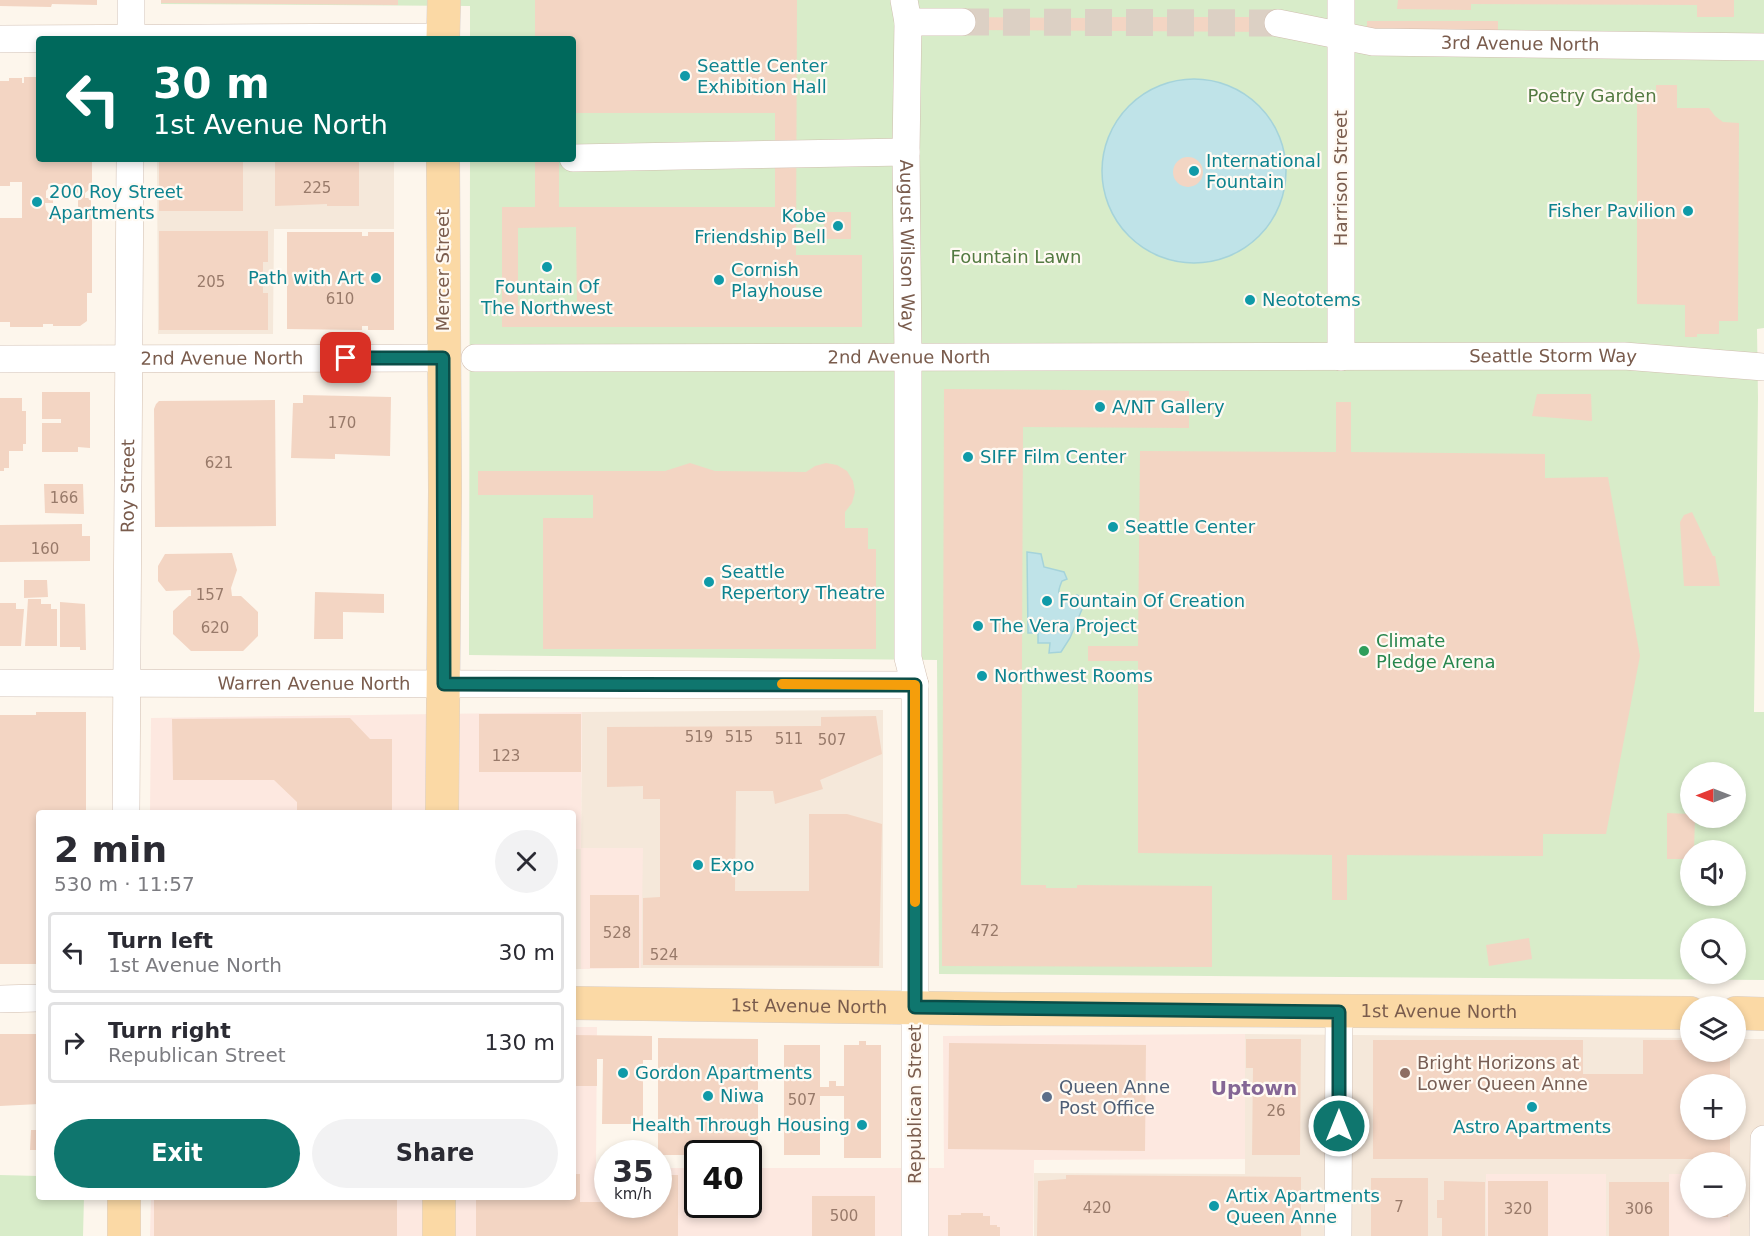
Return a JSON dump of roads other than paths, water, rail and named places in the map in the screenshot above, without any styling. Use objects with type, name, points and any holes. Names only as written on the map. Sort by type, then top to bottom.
[{"type":"main road","points":[[443,36],[444,0]]},
{"type":"main road","name":"Mercer Street","points":[[442,810],[444,684],[459,358],[443,162]]},
{"type":"main road","name":"1st Avenue North","points":[[576,1003],[1339,1012],[1680,1013]]},
{"type":"main road","points":[[1746,1013],[1764,1014]]},
{"type":"main road","points":[[124,1200],[124,1236]]},
{"type":"main road","points":[[439,1200],[439,1236]]},
{"type":"street","points":[[131,0],[131,36]]},
{"type":"street","name":"Harrison Street","points":[[1341,0],[1341,357]]},
{"type":"street","points":[[906,11],[962,22]]},
{"type":"street","name":"August Wilson Way","points":[[906,11],[908,658],[915,685]]},
{"type":"street","name":"3rd Avenue North","points":[[1278,23],[1373,42],[1764,47]]},
{"type":"street","points":[[0,39],[36,39]]},
{"type":"street","points":[[576,158],[906,152]]},
{"type":"street","name":"Roy Street","points":[[126,810],[130,162]]},
{"type":"street","name":"Seattle Storm Way","points":[[1341,357],[1624,356],[1764,367]]},
{"type":"street","name":"2nd Avenue North","points":[[0,359],[1341,357]]},
{"type":"street","name":"Warren Avenue North","points":[[0,683],[915,685]]},
{"type":"street","name":"Republican Street","points":[[915,685],[915,1236]]},
{"type":"street","points":[[0,999],[36,998]]},
{"type":"street","points":[[1338,1236],[1339,1012]]},
{"type":"street","points":[[1763,1236],[1764,1139]]},
{"type":"water","name":"International Fountain","points":[[1194,79],[1229,86],[1245,94],[1259,106],[1271,120],[1279,136],[1286,171],[1279,206],[1271,222],[1259,236],[1245,248],[1229,256],[1194,263],[1159,256],[1143,248],[1129,236],[1117,222],[1109,206],[1102,171],[1109,136],[1117,120],[1129,106],[1143,94],[1159,86]]},
{"type":"water","points":[[1027,552],[1041,554],[1044,567],[1064,572],[1067,579],[1062,581],[1059,589],[1061,600],[1067,602],[1077,595],[1084,599],[1085,602],[1070,638],[1061,652],[1049,653],[1050,643],[1038,643],[1038,633],[1028,633]]},
{"type":"tunnel","points":[[962,22],[1278,23]]},
{"type":"place","name":"Seattle Center Exhibition Hall","points":[[685,76]]},
{"type":"place","name":"International Fountain","points":[[1194,171]]},
{"type":"place","name":"200 Roy Street Apartments","points":[[37,202]]},
{"type":"place","name":"Fisher Pavilion","points":[[1688,211]]},
{"type":"place","name":"Kobe Friendship Bell","points":[[838,226]]},
{"type":"place","name":"Fountain Of The Northwest","points":[[547,267]]},
{"type":"place","name":"Path with Art","points":[[376,278]]},
{"type":"place","name":"Cornish Playhouse","points":[[719,280]]},
{"type":"place","name":"Neototems","points":[[1250,300]]},
{"type":"place","name":"A/NT Gallery","points":[[1100,407]]},
{"type":"place","name":"SIFF Film Center","points":[[968,457]]},
{"type":"place","name":"Seattle Center","points":[[1113,527]]},
{"type":"place","name":"Seattle Repertory Theatre","points":[[709,582]]},
{"type":"place","name":"Fountain Of Creation","points":[[1047,601]]},
{"type":"place","name":"The Vera Project","points":[[978,626]]},
{"type":"place","name":"Climate Pledge Arena","points":[[1364,651]]},
{"type":"place","name":"Northwest Rooms","points":[[982,676]]},
{"type":"place","name":"Expo","points":[[698,865]]},
{"type":"place","name":"Gordon Apartments","points":[[623,1073]]},
{"type":"place","name":"Bright Horizons at Lower Queen Anne","points":[[1405,1073]]},
{"type":"place","name":"Niwa","points":[[708,1096]]},
{"type":"place","name":"Queen Anne Post Office","points":[[1047,1097]]},
{"type":"place","name":"Astro Apartments","points":[[1532,1107]]},
{"type":"place","name":"Health Through Housing","points":[[862,1125]]},
{"type":"place","name":"Artix Apartments Queen Anne","points":[[1214,1206]]},
{"type":"district","name":"Uptown","points":[[1254,1088]]},
{"type":"park label","name":"Poetry Garden","points":[[1592,96]]},
{"type":"park label","name":"Fountain Lawn","points":[[1016,257]]}]
